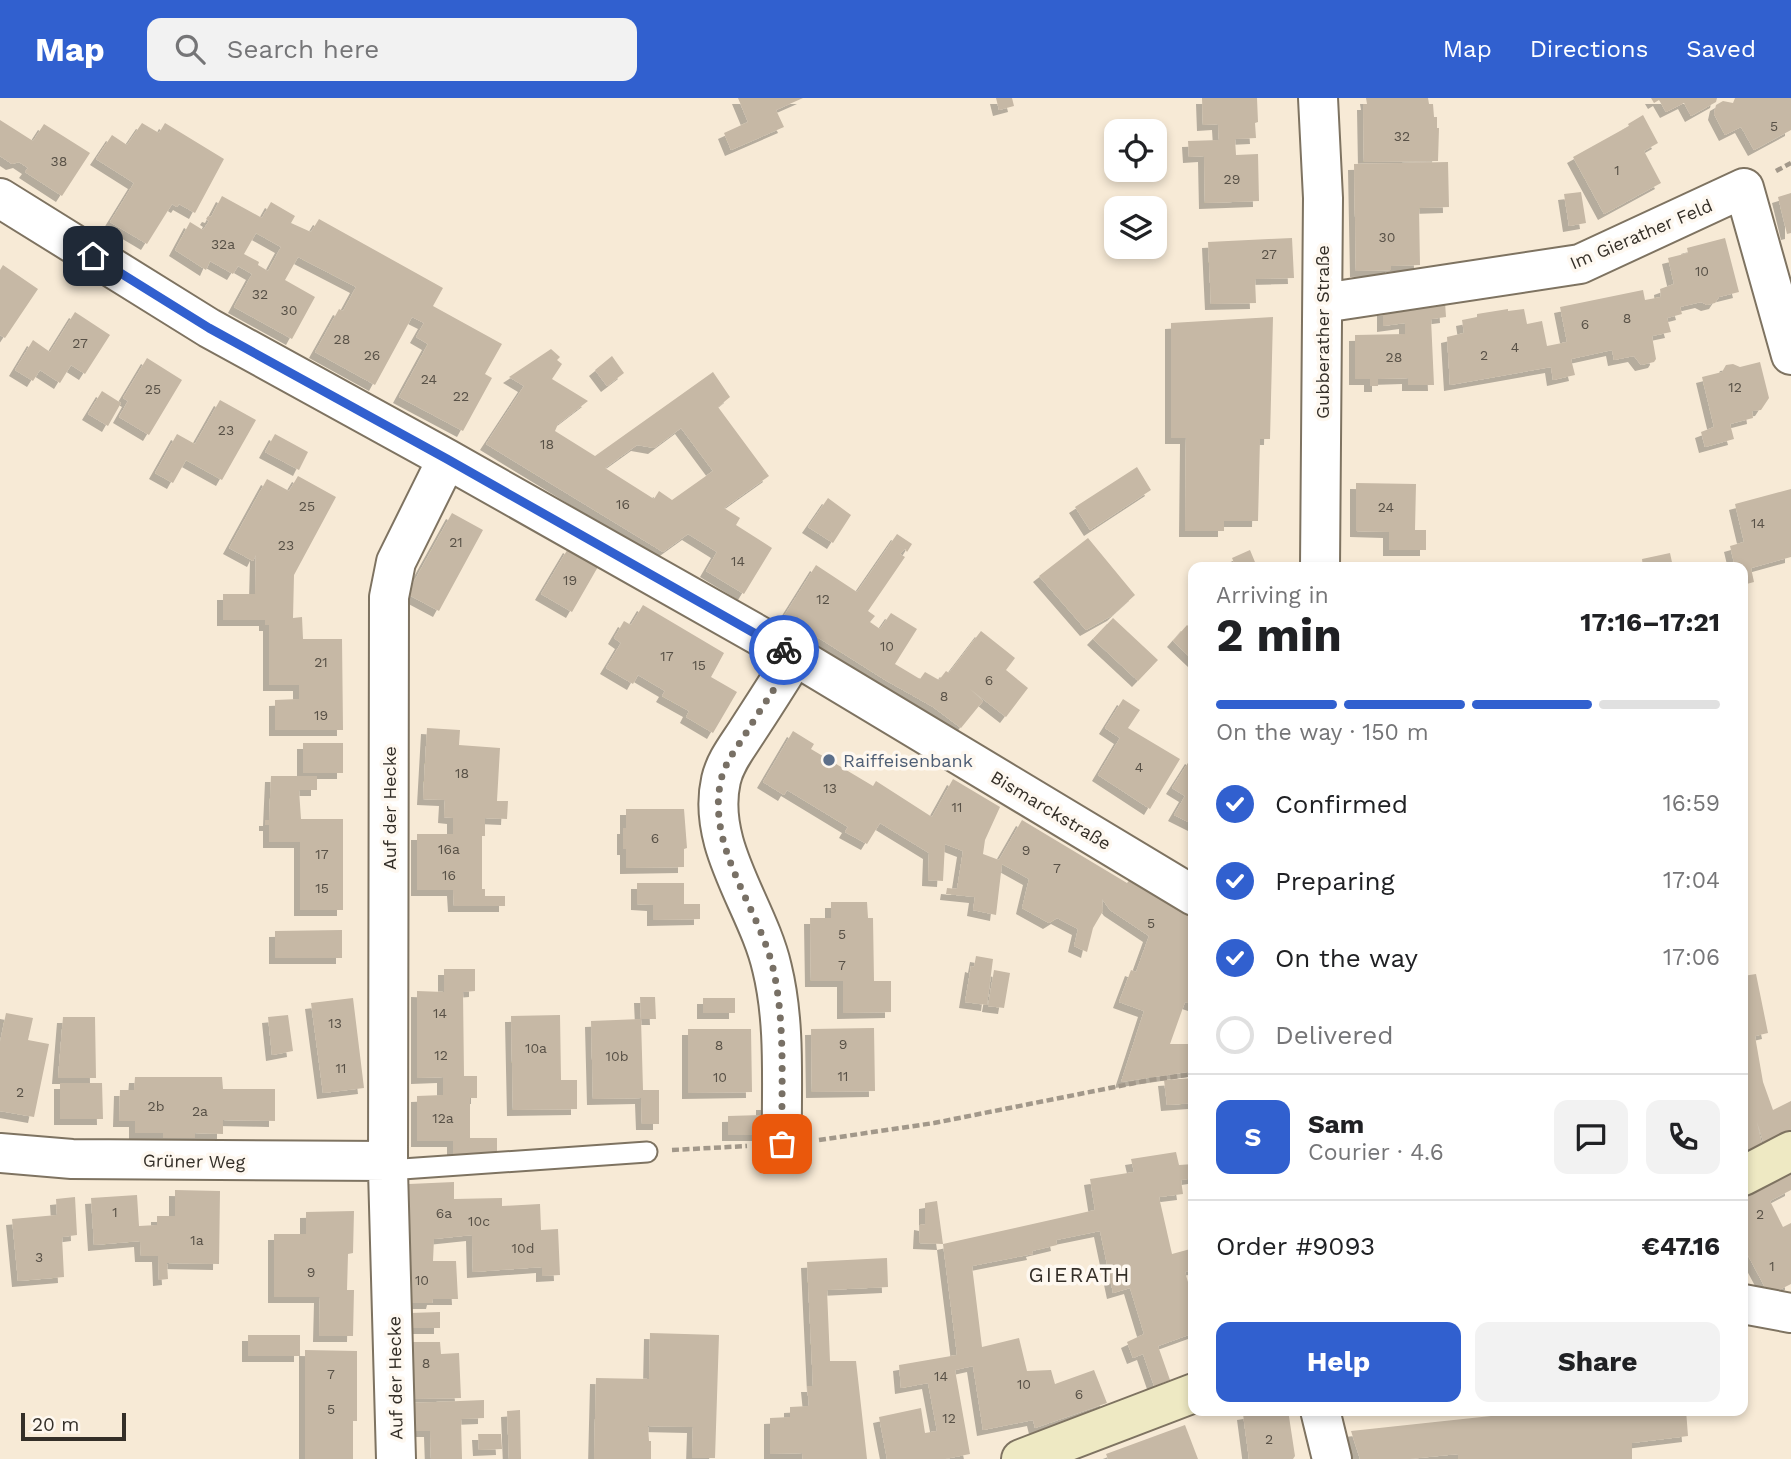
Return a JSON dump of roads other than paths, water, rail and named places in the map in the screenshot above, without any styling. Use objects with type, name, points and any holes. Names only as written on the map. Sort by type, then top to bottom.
[{"type":"main road","points":[[1748,1173],[1791,1151]]},
{"type":"main road","points":[[1021,1459],[1188,1395]]},
{"type":"street","name":"Gubberather Straße","points":[[1318,98],[1323,198],[1320,562]]},
{"type":"street","name":"Im Gierather Feld","points":[[1323,303],[1580,264],[1744,188],[1791,355]]},
{"type":"street","name":"Bismarckstraße","points":[[0,198],[209,328],[795,656],[1188,892]]},
{"type":"street","name":"Auf der Hecke","points":[[396,1459],[388,1166],[389,597],[396,562],[447,459]]},
{"type":"street","points":[[782,1144],[781,1030],[777,988],[767,947],[740,886],[725,842],[720,822],[719,792],[727,762],[795,656]]},
{"type":"street","name":"Grüner Weg","points":[[0,1153],[72,1159],[388,1166]]},
{"type":"street","points":[[1748,1305],[1791,1313]]},
{"type":"street","points":[[1321,1416],[1332,1459]]},
{"type":"lane","points":[[388,1166],[647,1152]]},
{"type":"place","name":"Raiffeisenbank","points":[[829,760]]},
{"type":"district","name":"GIERATH","points":[[1080,1274]]}]
